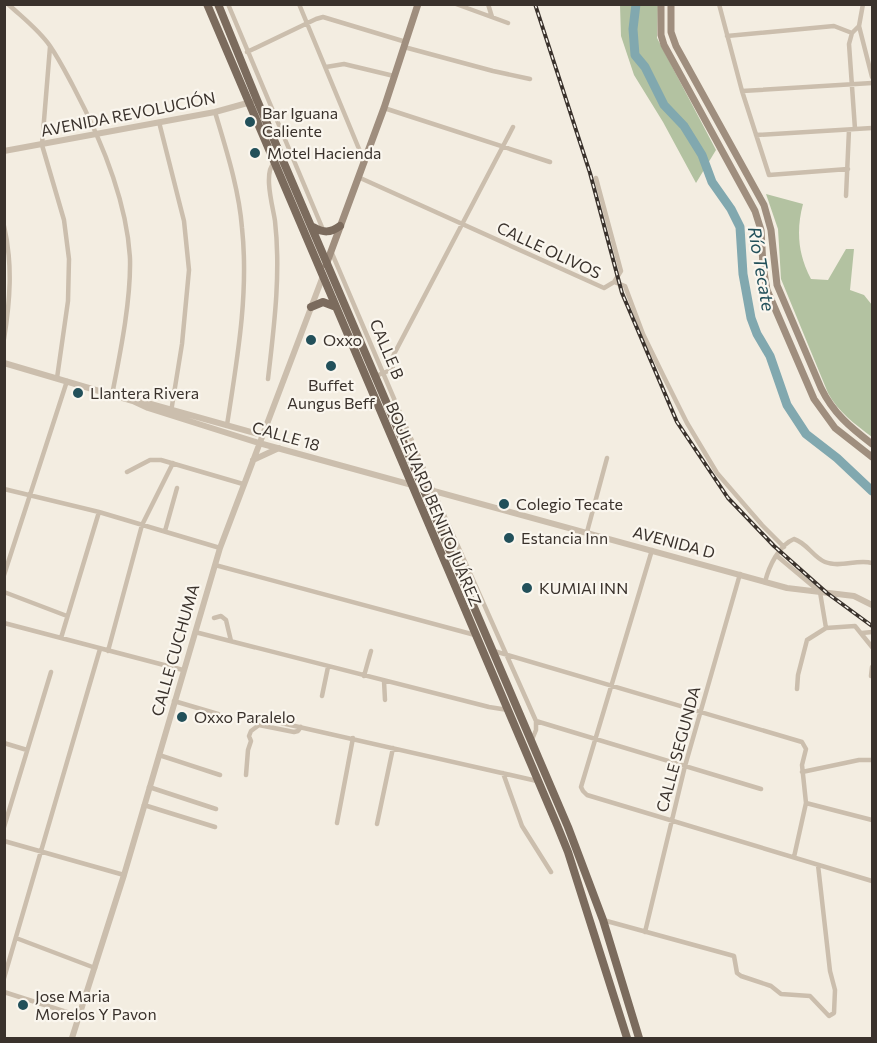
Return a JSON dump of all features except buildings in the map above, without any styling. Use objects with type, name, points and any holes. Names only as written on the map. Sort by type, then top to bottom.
[{"type":"main road","name":"BOULEVARD BENITO JUÁREZ","points":[[207,4],[313,227],[380,375],[424,488],[575,846],[603,920],[639,1038]]},
{"type":"main road","name":"BOULEVARD BENITO JUÁREZ","points":[[218,4],[239,55],[274,162],[568,852],[627,1038]]},
{"type":"main road","points":[[661,4],[660,25],[664,45],[736,174],[759,221],[767,290],[814,399],[835,428],[873,457]]},
{"type":"main road","points":[[671,4],[672,38],[745,168],[768,215],[777,285],[821,388],[838,416],[873,444]]},
{"type":"main road","points":[[323,276],[330,250],[384,108],[416,5]]},
{"type":"main road","points":[[736,174],[745,168]]},
{"type":"main road","points":[[313,227],[324,232],[333,231],[340,225]]},
{"type":"main road","points":[[304,232],[312,238],[321,258],[327,260]]},
{"type":"main road","points":[[311,307],[323,302],[336,307]]},
{"type":"main road","points":[[550,808],[560,819],[571,845],[575,846]]},
{"type":"street","points":[[8,4],[50,47],[97,134],[120,204],[130,258],[125,318],[112,395]]},
{"type":"street","points":[[228,4],[324,232]]},
{"type":"street","points":[[299,4],[364,161]]},
{"type":"street","points":[[456,4],[508,23]]},
{"type":"street","points":[[488,4],[492,17]]},
{"type":"street","points":[[719,4],[742,91],[769,175],[848,169]]},
{"type":"street","points":[[863,4],[859,26],[873,77]]},
{"type":"street","points":[[239,55],[324,17],[493,71],[530,79]]},
{"type":"street","points":[[727,36],[834,26],[852,33]]},
{"type":"street","points":[[855,129],[849,44],[852,33],[859,26]]},
{"type":"street","points":[[50,47],[42,145],[64,220],[69,259],[68,301],[57,378]]},
{"type":"street","points":[[326,67],[344,64],[394,76]]},
{"type":"street","points":[[742,91],[873,83]]},
{"type":"street","points":[[253,101],[266,95]]},
{"type":"street","name":"AVENIDA REVOLUCIÓN","points":[[4,151],[215,111],[253,101]]},
{"type":"street","points":[[384,108],[550,162]]},
{"type":"street","points":[[215,111],[237,195],[244,260],[240,330],[227,425]]},
{"type":"street","points":[[159,122],[182,211],[189,270],[182,344],[171,412]]},
{"type":"street","points":[[380,375],[393,369],[392,358],[513,127]]},
{"type":"street","points":[[756,135],[873,128]]},
{"type":"street","points":[[846,196],[849,130]]},
{"type":"street","points":[[268,379],[277,300],[276,224],[269,176],[270,166],[274,162]]},
{"type":"street","name":"CALLE OLIVOS","points":[[358,177],[604,288],[614,282],[625,286]]},
{"type":"street","points":[[596,178],[625,286],[643,334],[687,423],[722,480],[784,547]]},
{"type":"street","points":[[4,226],[10,282],[4,339]]},
{"type":"street","name":"CALLE B","points":[[330,250],[380,375],[536,721]]},
{"type":"street","points":[[614,282],[621,272]]},
{"type":"street","name":"CALLE CUCHUMA","points":[[72,1038],[123,875],[214,565],[323,276]]},
{"type":"street","name":"CALLE 18","points":[[4,363],[171,412],[262,435]]},
{"type":"street","points":[[4,575],[67,381]]},
{"type":"street","name":"CALLE 18","points":[[171,412],[259,443],[433,490]]},
{"type":"street","points":[[253,460],[279,448]]},
{"type":"street","points":[[586,532],[607,458]]},
{"type":"street","points":[[127,472],[150,460],[161,460],[243,484]]},
{"type":"street","points":[[108,651],[142,525],[173,464]]},
{"type":"street","points":[[165,531],[177,488]]},
{"type":"street","points":[[4,489],[99,512],[220,548]]},
{"type":"street","name":"AVENIDA D","points":[[433,490],[765,582],[792,589],[854,596],[873,605]]},
{"type":"street","points":[[61,638],[99,512]]},
{"type":"street","points":[[765,582],[768,570],[777,556],[789,541],[794,539],[802,542],[826,563],[873,563]]},
{"type":"street","points":[[652,550],[582,787],[583,791],[587,795],[873,881]]},
{"type":"street","points":[[777,556],[820,592],[826,628]]},
{"type":"street","points":[[214,565],[475,635]]},
{"type":"street","name":"CALLE SEGUNDA","points":[[645,932],[699,712],[740,574]]},
{"type":"street","points":[[4,592],[67,616]]},
{"type":"street","points":[[214,618],[221,616],[226,620],[231,641]]},
{"type":"street","points":[[4,623],[183,670]]},
{"type":"street","points":[[797,689],[798,675],[807,640],[826,628],[853,626],[873,647]]},
{"type":"street","points":[[195,632],[489,707],[517,710]]},
{"type":"street","points":[[862,633],[873,632]]},
{"type":"street","points":[[480,647],[802,742],[806,749],[802,772],[806,803],[794,857]]},
{"type":"street","points":[[4,978],[100,649]]},
{"type":"street","points":[[364,676],[371,651]]},
{"type":"street","points":[[322,696],[328,667]]},
{"type":"street","points":[[871,676],[873,667]]},
{"type":"street","points":[[4,827],[51,672]]},
{"type":"street","points":[[384,681],[385,700]]},
{"type":"street","points":[[174,701],[218,714]]},
{"type":"street","points":[[255,717],[537,781]]},
{"type":"street","points":[[531,742],[536,730],[536,721],[761,789]]},
{"type":"street","points":[[246,775],[251,741],[249,736],[255,727],[259,725],[298,732],[301,727]]},
{"type":"street","points":[[337,823],[353,738]]},
{"type":"street","points":[[4,742],[27,750]]},
{"type":"street","points":[[377,824],[393,748]]},
{"type":"street","points":[[159,755],[220,775]]},
{"type":"street","points":[[802,772],[873,760]]},
{"type":"street","points":[[503,773],[522,826],[551,872]]},
{"type":"street","points":[[149,787],[216,809]]},
{"type":"street","points":[[806,803],[873,820]]},
{"type":"street","points":[[144,805],[215,827]]},
{"type":"street","points":[[4,841],[123,875]]},
{"type":"street","points":[[603,920],[734,956],[737,973],[741,976],[771,986],[782,994],[810,996],[825,1013],[832,1015],[835,1006],[835,990],[830,970],[818,865]]},
{"type":"street","points":[[16,939],[95,968]]},
{"type":"street","points":[[4,992],[80,1016]]},
{"type":"green space","points":[[620,5],[658,5],[657,38],[716,150],[696,183],[634,75],[621,36]]},
{"type":"green space","points":[[766,194],[803,204],[799,223],[801,252],[811,279],[828,280],[846,249],[854,249],[850,290],[864,295],[872,305],[872,437],[842,412],[828,393],[781,279],[778,229]]},
{"type":"waterway","name":"Río Tecate","points":[[636,4],[633,29],[635,55],[645,67],[664,105],[684,126],[702,155],[712,182],[731,209],[740,227],[743,274],[751,318],[770,356],[787,405],[806,434],[837,458],[872,491]]},
{"type":"railway","points":[[535,4],[590,173],[622,293],[677,422],[728,498],[774,546],[827,593],[872,626]]},
{"type":"place","name":"Bar Iguana Caliente","points":[[250,122]]},
{"type":"place","name":"Motel Hacienda","points":[[255,153]]},
{"type":"place","name":"Oxxo","points":[[311,340]]},
{"type":"place","name":"Buffet Aungus Beff","points":[[331,366]]},
{"type":"place","name":"Llantera Rivera","points":[[78,393]]},
{"type":"place","name":"Colegio Tecate","points":[[504,504]]},
{"type":"place","name":"Estancia Inn","points":[[509,538]]},
{"type":"place","name":"KUMIAI INN","points":[[527,588]]},
{"type":"place","name":"Oxxo Paralelo","points":[[182,717]]},
{"type":"place","name":"Jose Maria Morelos Y Pavon","points":[[23,1005]]}]
